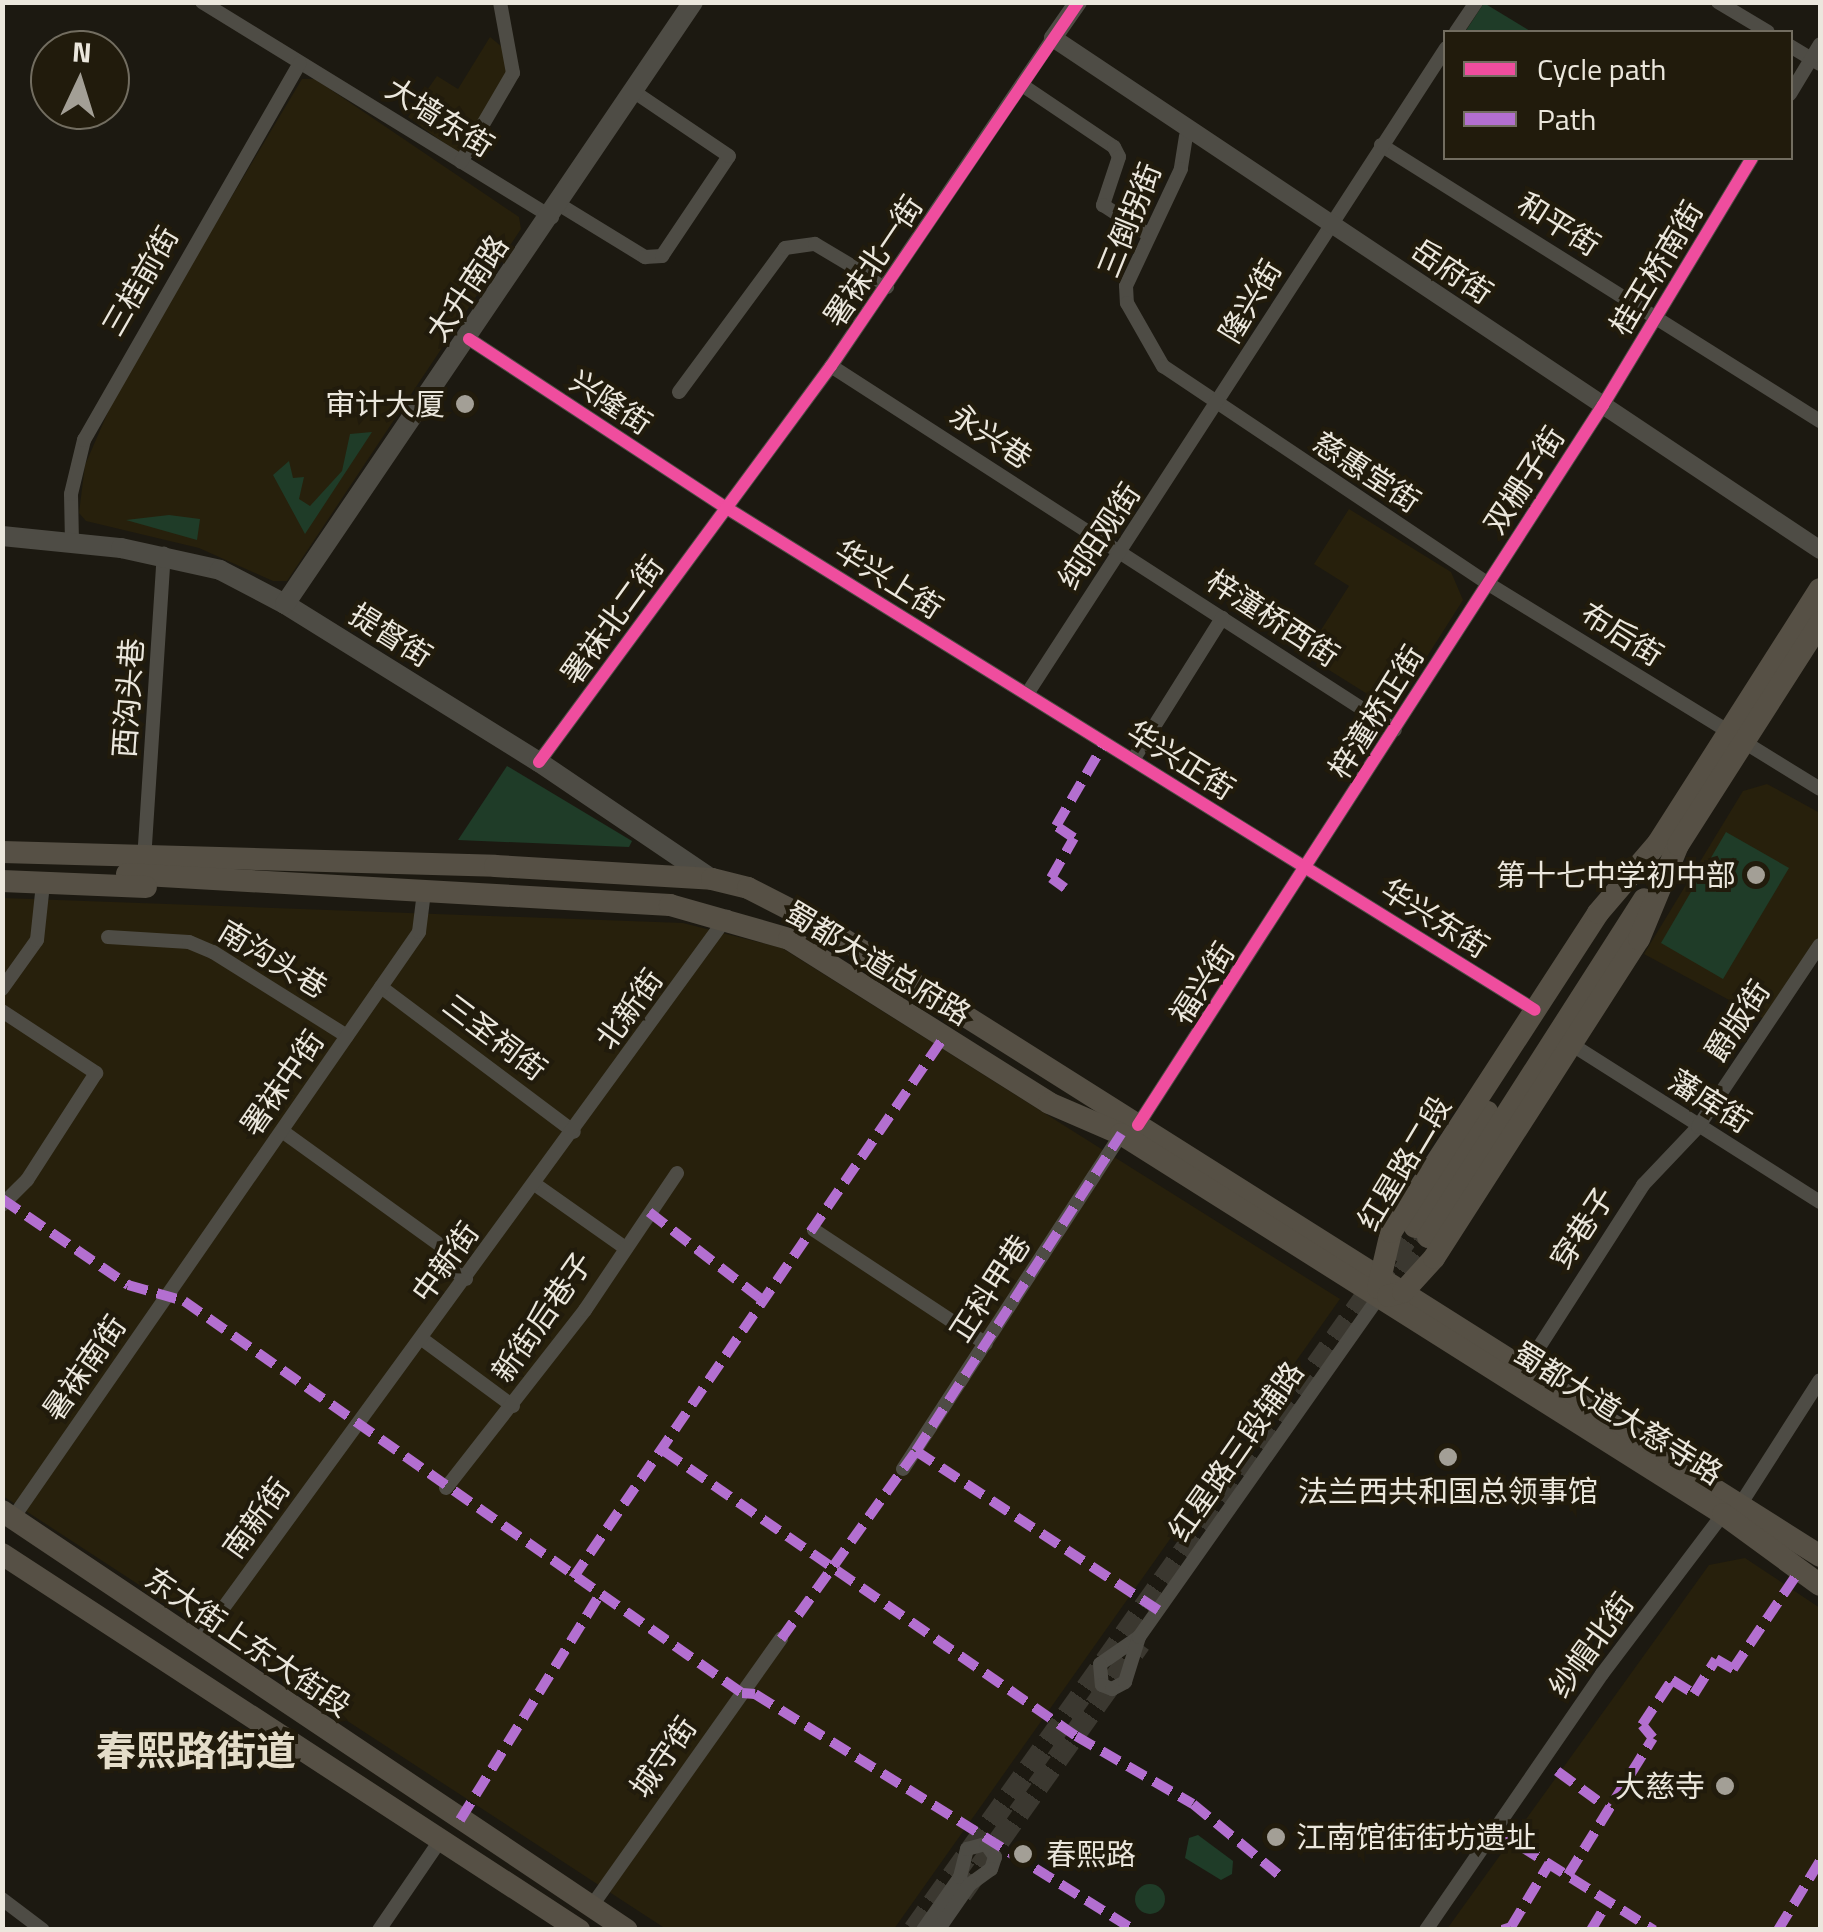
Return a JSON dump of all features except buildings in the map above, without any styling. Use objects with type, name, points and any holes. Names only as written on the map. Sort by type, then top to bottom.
[{"type":"main road","name":"太升南路","points":[[285,604],[636,93],[693,2]]},
{"type":"main road","name":"提督街","points":[[2,536],[164,554],[220,570],[285,604],[539,762],[712,878]]},
{"type":"main road","name":"红星路二段","points":[[1386,1288],[1391,1232],[1598,913],[1668,844],[1736,736],[1820,589]]},
{"type":"main road","name":"红星路二段","points":[[1736,736],[1820,623]]},
{"type":"main road","name":"蜀都大道总府路","points":[[2,838],[145,844],[284,858]]},
{"type":"main road","name":"红星路二段","points":[[1386,1288],[1434,1258],[1639,939],[1668,844]]},
{"type":"main road","points":[[1421,1232],[1668,844]]},
{"type":"main road","name":"蜀都大道总府路","points":[[2,852],[284,858],[712,878],[790,907],[1130,1130],[1386,1288]]},
{"type":"main road","name":"蜀都大道总府路","points":[[2,866],[670,905],[728,917],[789,939],[1049,1103],[1130,1130]]},
{"type":"main road","name":"蜀都大道总府路","points":[[2,882],[280,884]]},
{"type":"main road","name":"蜀都大道大慈寺路","points":[[1386,1288],[1525,1369],[1732,1509],[1820,1585]]},
{"type":"main road","name":"蜀都大道大慈寺路","points":[[1386,1288],[1732,1509],[1820,1556]]},
{"type":"main road","name":"东大街上东大街段","points":[[8,1515],[627,1930]]},
{"type":"main road","name":"东大街上东大街段","points":[[2,1554],[579,1930]]},
{"type":"street","name":"大墙东街","points":[[202,2],[461,162],[646,257],[662,256],[728,156],[636,93]]},
{"type":"street","points":[[461,162],[514,73],[500,2]]},
{"type":"street","points":[[1054,38],[1078,2]]},
{"type":"street","points":[[1457,30],[1476,2]]},
{"type":"street","points":[[1718,2],[1765,30]]},
{"type":"street","name":"署袜北一街","points":[[726,507],[887,287],[1054,38]]},
{"type":"street","name":"岳府街","points":[[1054,38],[1820,550]]},
{"type":"street","points":[[1793,90],[1816,61],[1820,44]]},
{"type":"street","points":[[1793,48],[1816,61]]},
{"type":"street","name":"隆兴街","points":[[1217,408],[1330,223],[1443,52]]},
{"type":"street","name":"三桂前街","points":[[72,542],[71,494],[84,440],[300,62]]},
{"type":"street","points":[[1022,85],[1114,147],[1119,157],[1103,206],[1150,235]]},
{"type":"street","name":"三倒拐街","points":[[1186,136],[1180,169],[1126,286],[1127,303],[1163,366],[1217,408]]},
{"type":"street","name":"和平街","points":[[1381,145],[1820,421]]},
{"type":"street","name":"桂王桥南街","points":[[1603,405],[1751,160]]},
{"type":"street","points":[[680,392],[785,248],[815,244],[887,287]]},
{"type":"street","name":"兴隆街","points":[[469,339],[726,507]]},
{"type":"street","name":"永兴巷","points":[[831,366],[1121,553]]},
{"type":"street","name":"双栅子街","points":[[1487,583],[1603,405]]},
{"type":"street","name":"纯阳观街","points":[[1027,694],[1217,408]]},
{"type":"street","name":"慈惠堂街","points":[[1217,408],[1487,583]]},
{"type":"street","name":"华兴上街","points":[[726,507],[1027,694]]},
{"type":"street","name":"署袜北二街","points":[[539,762],[726,507]]},
{"type":"street","name":"梓潼桥西街","points":[[1121,553],[1395,730]]},
{"type":"street","name":"西沟头巷","points":[[145,844],[164,554]]},
{"type":"street","name":"梓潼桥正街","points":[[1308,869],[1487,583]]},
{"type":"street","name":"布后街","points":[[1487,583],[1820,789]]},
{"type":"street","points":[[1133,760],[1222,618]]},
{"type":"street","name":"华兴正街","points":[[1027,694],[1308,869]]},
{"type":"street","name":"华兴东街","points":[[1308,869],[1536,1010]]},
{"type":"street","name":"福兴街","points":[[1130,1130],[1308,869]]},
{"type":"street","points":[[2,989],[37,940],[43,884]]},
{"type":"street","name":"署袜中街","points":[[166,1299],[419,932],[424,892]]},
{"type":"street","name":"北新街","points":[[574,1132],[728,917]]},
{"type":"street","name":"南沟头巷","points":[[108,937],[189,942],[213,952],[347,1036]]},
{"type":"street","name":"爵版街","points":[[1698,1127],[1820,945]]},
{"type":"street","name":"三圣祠街","points":[[381,988],[574,1132]]},
{"type":"street","points":[[2,1010],[96,1073],[27,1180],[4,1203]]},
{"type":"street","name":"藩库街","points":[[1571,1044],[1820,1202]]},
{"type":"street","name":"穿巷子","points":[[1525,1369],[1643,1184],[1698,1127]]},
{"type":"street","name":"正科甲巷","points":[[903,1469],[1130,1130]]},
{"type":"street","points":[[282,1131],[447,1250],[439,1260],[466,1279]]},
{"type":"street","name":"中新街","points":[[358,1424],[574,1132]]},
{"type":"street","name":"新街后巷子","points":[[446,1488],[513,1406],[677,1173]]},
{"type":"street","points":[[536,1184],[624,1247]]},
{"type":"street","points":[[814,1230],[986,1344]]},
{"type":"street","name":"红星路三段辅路","points":[[1139,1637],[1386,1288]]},
{"type":"street","name":"暑袜南街","points":[[8,1515],[166,1299]]},
{"type":"street","points":[[422,1339],[513,1406]]},
{"type":"street","name":"纱帽北街","points":[[1426,1930],[1507,1811],[1732,1509],[1820,1380]]},
{"type":"street","name":"南新街","points":[[198,1644],[358,1424]]},
{"type":"street","name":"城守街","points":[[592,1907],[781,1639]]},
{"type":"street","points":[[379,1930],[441,1839]]},
{"type":"street","points":[[923,1930],[960,1877],[967,1850],[986,1844],[994,1857],[991,1869],[970,1884],[938,1930]]},
{"type":"street","points":[[2,1898],[44,1930]]},
{"type":"shaded area","points":[[490,37],[507,51],[509,73],[458,153],[408,117],[437,76],[458,89]]},
{"type":"shaded area","points":[[302,79],[315,79],[519,217],[521,229],[287,581],[273,581],[199,548],[86,521],[79,513],[85,465],[121,382]]},
{"type":"shaded area","points":[[1349,509],[1451,572],[1463,600],[1393,710],[1305,655],[1349,586],[1314,564]]},
{"type":"shaded area","name":"第十七中学初中部","points":[[1767,784],[1820,813],[1820,937],[1768,1021],[1644,954],[1743,791]]},
{"type":"shaded area","points":[[3,898],[683,923],[782,948],[1340,1299],[894,1929],[666,1929],[3,1496]]},
{"type":"shaded area","points":[[1745,1558],[1820,1608],[1820,1929],[1447,1929],[1709,1565]]},
{"type":"green space","points":[[1484,3],[1528,30],[1466,30]]},
{"type":"green space","points":[[372,432],[305,534],[273,475],[289,461],[293,478],[304,477],[299,499],[310,506],[342,471],[350,434]]},
{"type":"green space","points":[[169,515],[200,519],[197,540],[126,520]]},
{"type":"green space","points":[[507,766],[632,841],[629,847],[458,840]]},
{"type":"green space","points":[[1726,832],[1789,868],[1723,979],[1661,943]]},
{"type":"green space","points":[[1198,1835],[1233,1861],[1232,1874],[1221,1880],[1185,1858],[1189,1838]]},
{"type":"green space","points":[[1150,1884],[1161,1888],[1165,1899],[1161,1910],[1150,1914],[1139,1910],[1135,1899],[1139,1888]]},
{"type":"tunnel","points":[[914,1930],[1415,1227]]},
{"type":"tunnel","points":[[1384,1299],[1428,1237]]},
{"type":"tunnel","points":[[961,1894],[1140,1643]]},
{"type":"marked path","points":[[1065,888],[1051,878],[1074,838],[1056,826],[1105,742]]},
{"type":"marked path","points":[[573,1578],[944,1037]]},
{"type":"marked path","points":[[781,1639],[916,1451],[1121,1134]]},
{"type":"marked path","points":[[2,1199],[128,1285],[184,1301],[742,1693],[755,1694],[1134,1930]]},
{"type":"marked path","points":[[649,1212],[765,1302]]},
{"type":"marked path","points":[[664,1451],[1076,1736],[1193,1804],[1284,1879]]},
{"type":"marked path","points":[[916,1451],[1158,1610]]},
{"type":"marked path","points":[[1568,1875],[1653,1738],[1642,1725],[1672,1680],[1694,1694],[1716,1659],[1733,1669],[1799,1571]]},
{"type":"marked path","points":[[460,1820],[598,1597]]},
{"type":"marked path","points":[[1557,1771],[1609,1809]]},
{"type":"marked path","points":[[1495,1830],[1654,1930]]},
{"type":"marked path","points":[[1778,1930],[1820,1861]]},
{"type":"marked path","points":[[1502,1930],[1511,1927],[1549,1864]]},
{"type":"marked path","points":[[1591,1930],[1609,1900]]},
{"type":"cycle path","points":[[539,762],[831,366],[1078,2]]},
{"type":"cycle path","points":[[1138,1125],[1603,405],[1751,160]]},
{"type":"cycle path","points":[[469,339],[725,507],[1535,1010]]},
{"type":"place","name":"审计大厦","points":[[465,404]]},
{"type":"place","name":"第十七中学初中部","points":[[1756,875]]},
{"type":"place","name":"法兰西共和国总领事馆","points":[[1448,1457]]},
{"type":"place","name":"大慈寺","points":[[1725,1786]]},
{"type":"place","name":"江南馆街街坊遗址","points":[[1276,1837]]},
{"type":"place","name":"春熙路","points":[[1023,1854]]},
{"type":"district","name":"春熙路街道","points":[[196,1751]]}]
